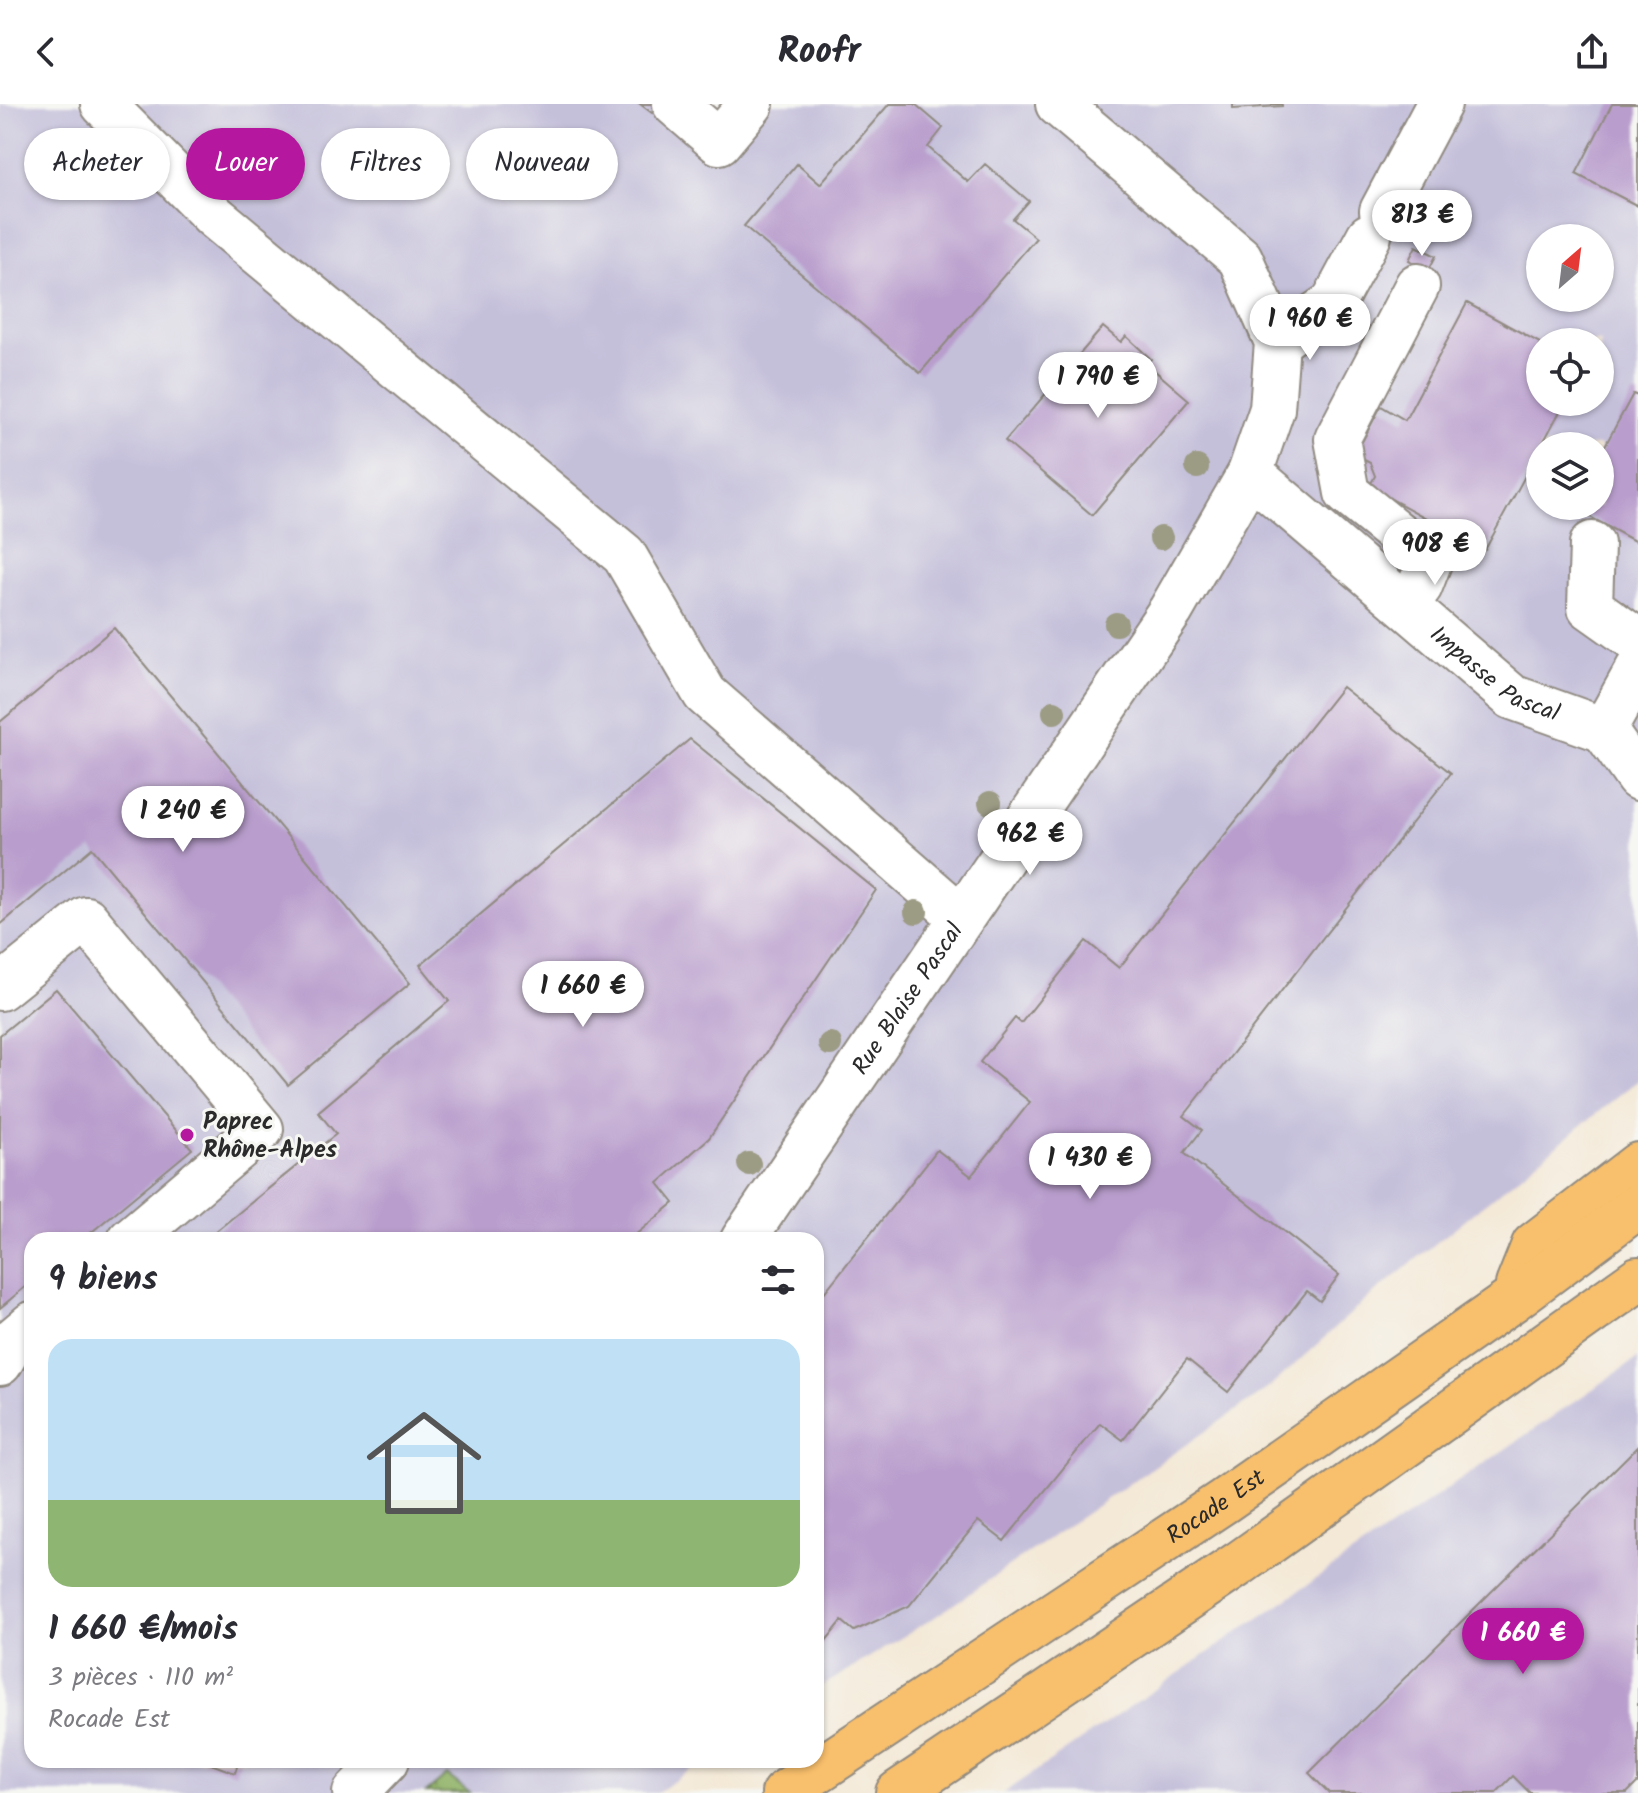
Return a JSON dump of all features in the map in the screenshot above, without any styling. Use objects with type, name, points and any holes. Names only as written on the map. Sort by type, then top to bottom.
[{"type":"highway","points":[[1512,1300],[1534,1245],[1638,1165]]},
{"type":"highway","name":"Rocade Est","points":[[824,1766],[1224,1501],[1512,1300],[1638,1206]]},
{"type":"highway","points":[[898,1793],[1240,1563],[1638,1279]]},
{"type":"highway","name":"Rocade Est","points":[[784,1793],[822,1768]]},
{"type":"street","points":[[103,104],[214,216],[624,555],[705,694],[961,917]]},
{"type":"street","points":[[675,104],[719,142],[751,104]]},
{"type":"street","points":[[1058,104],[1240,258],[1277,342],[1333,303],[1439,104]]},
{"type":"street","points":[[1405,605],[1420,586],[1430,560],[1347,493],[1337,439],[1417,286]]},
{"type":"street","name":"Rue Blaise Pascal","points":[[748,1232],[1171,610],[1250,473],[1272,409],[1277,342]]},
{"type":"street","name":"Impasse Pascal","points":[[1250,473],[1512,697],[1604,730]]},
{"type":"street","points":[[1592,544],[1590,607],[1638,641]]},
{"type":"street","points":[[1638,669],[1604,730],[1638,778]]},
{"type":"street","points":[[0,988],[86,919],[261,1129],[139,1232]]},
{"type":"street","points":[[0,1363],[13,1340],[24,1331]]},
{"type":"street","points":[[355,1793],[379,1768]]},
{"type":"shaded area","points":[[0,104],[1638,104],[1638,1080],[1368,1298],[1270,1387],[935,1617],[824,1685],[824,1232],[24,1232],[24,1768],[694,1768],[656,1793],[470,1793],[447,1776],[426,1793],[0,1793]]},
{"type":"shaded area","points":[[1638,1358],[1638,1793],[1004,1793]]},
{"type":"green space","points":[[447,1775],[470,1793],[426,1793]]},
{"type":"building","points":[[640,104],[659,104],[652,113]]},
{"type":"building","points":[[889,104],[915,104],[943,128],[928,147],[968,182],[985,164],[1029,201],[1013,219],[1036,238],[920,373],[744,226],[797,164],[820,184]]},
{"type":"building","points":[[1233,104],[1282,104],[1282,106],[1233,109]]},
{"type":"building","points":[[1612,104],[1638,104],[1638,206],[1576,174]]},
{"type":"building","points":[[1416,246],[1436,256],[1428,271],[1409,260]]},
{"type":"building","points":[[1467,303],[1526,335],[1526,416],[1557,416],[1549,432],[1526,432],[1526,474],[1485,550],[1369,487],[1375,476],[1370,463],[1355,455],[1381,406],[1405,420]]},
{"type":"building","points":[[1103,327],[1121,342],[1126,336],[1151,359],[1147,364],[1189,400],[1092,515],[1005,441]]},
{"type":"building","points":[[1633,394],[1638,396],[1638,543],[1596,520],[1614,520],[1612,432]]},
{"type":"building","points":[[114,628],[410,983],[288,1085],[92,848],[0,925],[0,722]]},
{"type":"building","points":[[1342,687],[1451,773],[1184,1116],[1202,1130],[1184,1153],[1339,1275],[1320,1301],[1307,1291],[1228,1392],[1187,1359],[1123,1440],[1100,1423],[1004,1541],[978,1521],[909,1606],[854,1631],[842,1621],[824,1643],[824,1293],[937,1150],[971,1176],[1030,1102],[980,1062],[1015,1018],[1021,1023],[1086,941],[1119,968]]},
{"type":"building","points":[[690,739],[876,890],[709,1138],[658,1183],[674,1203],[639,1232],[215,1232],[336,1134],[318,1112],[449,1001],[420,965]]},
{"type":"building","points":[[56,989],[192,1149],[92,1232],[24,1232],[24,1288],[0,1308],[0,1035]]},
{"type":"building","points":[[1638,1446],[1638,1782],[1627,1793],[1530,1793],[1513,1776],[1496,1793],[1329,1793],[1309,1773]]},
{"type":"place","name":"Paprec Rhône-Alpes","points":[[187,1135]]}]
